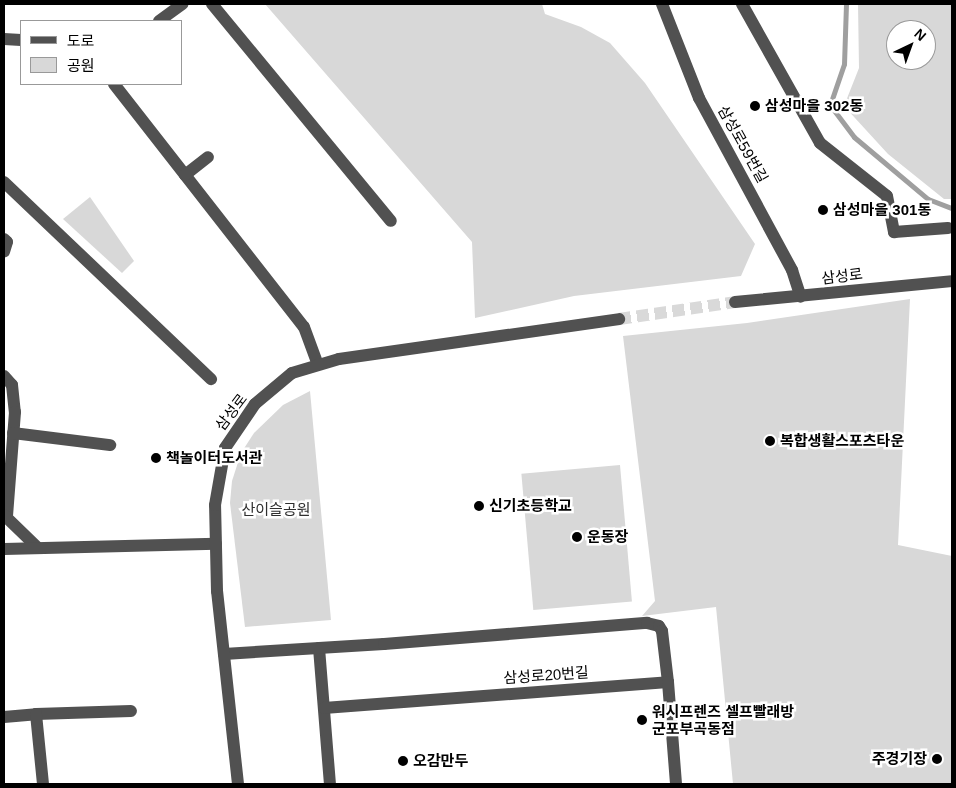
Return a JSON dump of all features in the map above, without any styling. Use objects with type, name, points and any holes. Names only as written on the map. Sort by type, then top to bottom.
[{"type":"street","points":[[160,20],[182,4]]},
{"type":"street","points":[[212,4],[391,221]]},
{"type":"street","name":"삼성로59번길","points":[[662,4],[699,98],[792,270],[801,298]]},
{"type":"street","points":[[742,4],[820,143],[887,196],[894,232],[948,228]]},
{"type":"street","points":[[4,39],[20,40]]},
{"type":"street","points":[[115,85],[304,327],[318,366]]},
{"type":"street","points":[[185,175],[208,157]]},
{"type":"street","points":[[4,182],[211,379]]},
{"type":"street","points":[[4,239],[7,242],[4,252]]},
{"type":"street","name":"삼성로","points":[[735,302],[801,298],[952,281]]},
{"type":"street","name":"삼성로","points":[[238,784],[224,654],[215,505],[225,448],[255,404],[292,373],[339,359],[619,319]]},
{"type":"street","points":[[4,376],[12,385],[13,432],[5,515],[38,548]]},
{"type":"street","points":[[13,432],[110,446]]},
{"type":"street","points":[[4,549],[216,544]]},
{"type":"street","points":[[224,654],[654,623],[662,631],[676,784]]},
{"type":"street","points":[[319,648],[330,784]]},
{"type":"street","name":"삼성로20번길","points":[[324,708],[668,682]]},
{"type":"street","points":[[4,717],[131,710]]},
{"type":"street","points":[[36,714],[43,784]]},
{"type":"green space","points":[[265,4],[542,4],[545,14],[581,27],[610,43],[645,83],[755,244],[741,276],[574,296],[475,318],[472,242]]},
{"type":"green space","points":[[858,4],[952,4],[952,199],[944,199],[888,154],[844,106],[859,68]]},
{"type":"green space","points":[[90,197],[134,261],[122,273],[63,219]]},
{"type":"green space","name":"복합생활스포츠타운","points":[[910,299],[898,545],[952,556],[952,784],[733,784],[716,607],[642,616],[655,601],[623,336],[747,323]]},
{"type":"green space","name":"산이슬공원","points":[[310,391],[331,620],[245,627],[230,503],[232,481],[241,453],[254,433],[283,405]]},
{"type":"green space","name":"운동장","points":[[620,465],[632,601],[533,610],[521,474]]},
{"type":"waterway","points":[[846,4],[844,64],[830,105],[854,137],[928,199],[952,208]]},
{"type":"tunnel","points":[[619,319],[735,302]]},
{"type":"place","name":"삼성마을 302동","points":[[755,106]]},
{"type":"place","name":"삼성마을 301동","points":[[823,210]]},
{"type":"place","name":"복합생활스포츠타운","points":[[770,441]]},
{"type":"place","name":"책놀이터도서관","points":[[156,458]]},
{"type":"place","name":"신기초등학교","points":[[479,506]]},
{"type":"place","name":"운동장","points":[[577,537]]},
{"type":"place","name":"워시프렌즈 셀프빨래방 군포부곡동점","points":[[642,720]]},
{"type":"place","name":"주경기장","points":[[937,759]]},
{"type":"place","name":"오감만두","points":[[403,761]]}]
